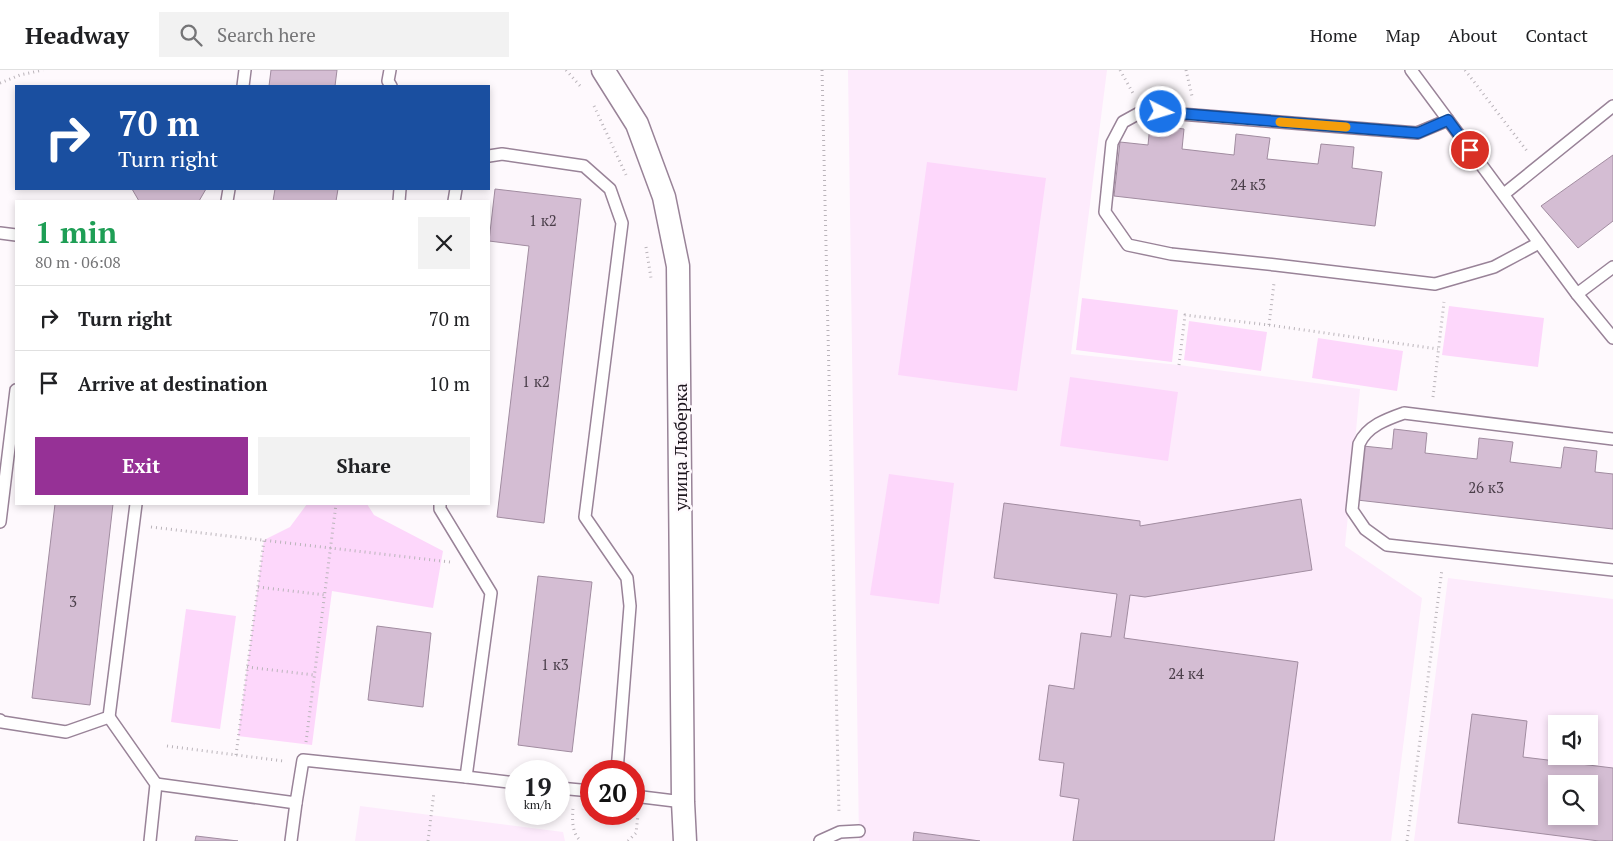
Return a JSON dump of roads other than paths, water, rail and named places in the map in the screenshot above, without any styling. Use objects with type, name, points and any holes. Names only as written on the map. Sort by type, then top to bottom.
[{"type":"street","name":"улица Люберка","points":[[602,70],[637,124],[664,197],[678,266],[683,802],[685,841]]},
{"type":"lane","points":[[243,85],[245,70]]},
{"type":"lane","points":[[390,70],[388,81],[390,85]]},
{"type":"lane","points":[[1411,70],[1577,294],[1613,338]]},
{"type":"lane","points":[[1504,194],[1613,106]]},
{"type":"lane","points":[[1448,120],[1418,133],[1143,111],[1123,122],[1112,143],[1105,212],[1128,245],[1171,254],[1276,264],[1435,284],[1494,267],[1540,243]]},
{"type":"lane","points":[[490,156],[502,154],[584,166],[610,189],[622,223],[585,517],[627,578],[630,606],[618,760]]},
{"type":"lane","points":[[0,234],[15,236]]},
{"type":"lane","points":[[1577,294],[1613,267]]},
{"type":"lane","points":[[0,522],[15,398]]},
{"type":"lane","points":[[1613,439],[1404,413],[1385,420],[1364,434],[1359,444],[1352,510],[1365,529],[1387,545],[1613,570]]},
{"type":"lane","points":[[136,505],[109,717],[156,784],[150,841]]},
{"type":"lane","points":[[440,505],[440,509],[491,593],[466,778]]},
{"type":"lane","points":[[0,720],[2,722],[66,732],[109,717]]},
{"type":"lane","points":[[291,841],[304,760],[505,782]]},
{"type":"lane","points":[[156,784],[296,803]]},
{"type":"lane","points":[[645,797],[683,802]]},
{"type":"lane","points":[[820,841],[840,832],[859,831]]}]
